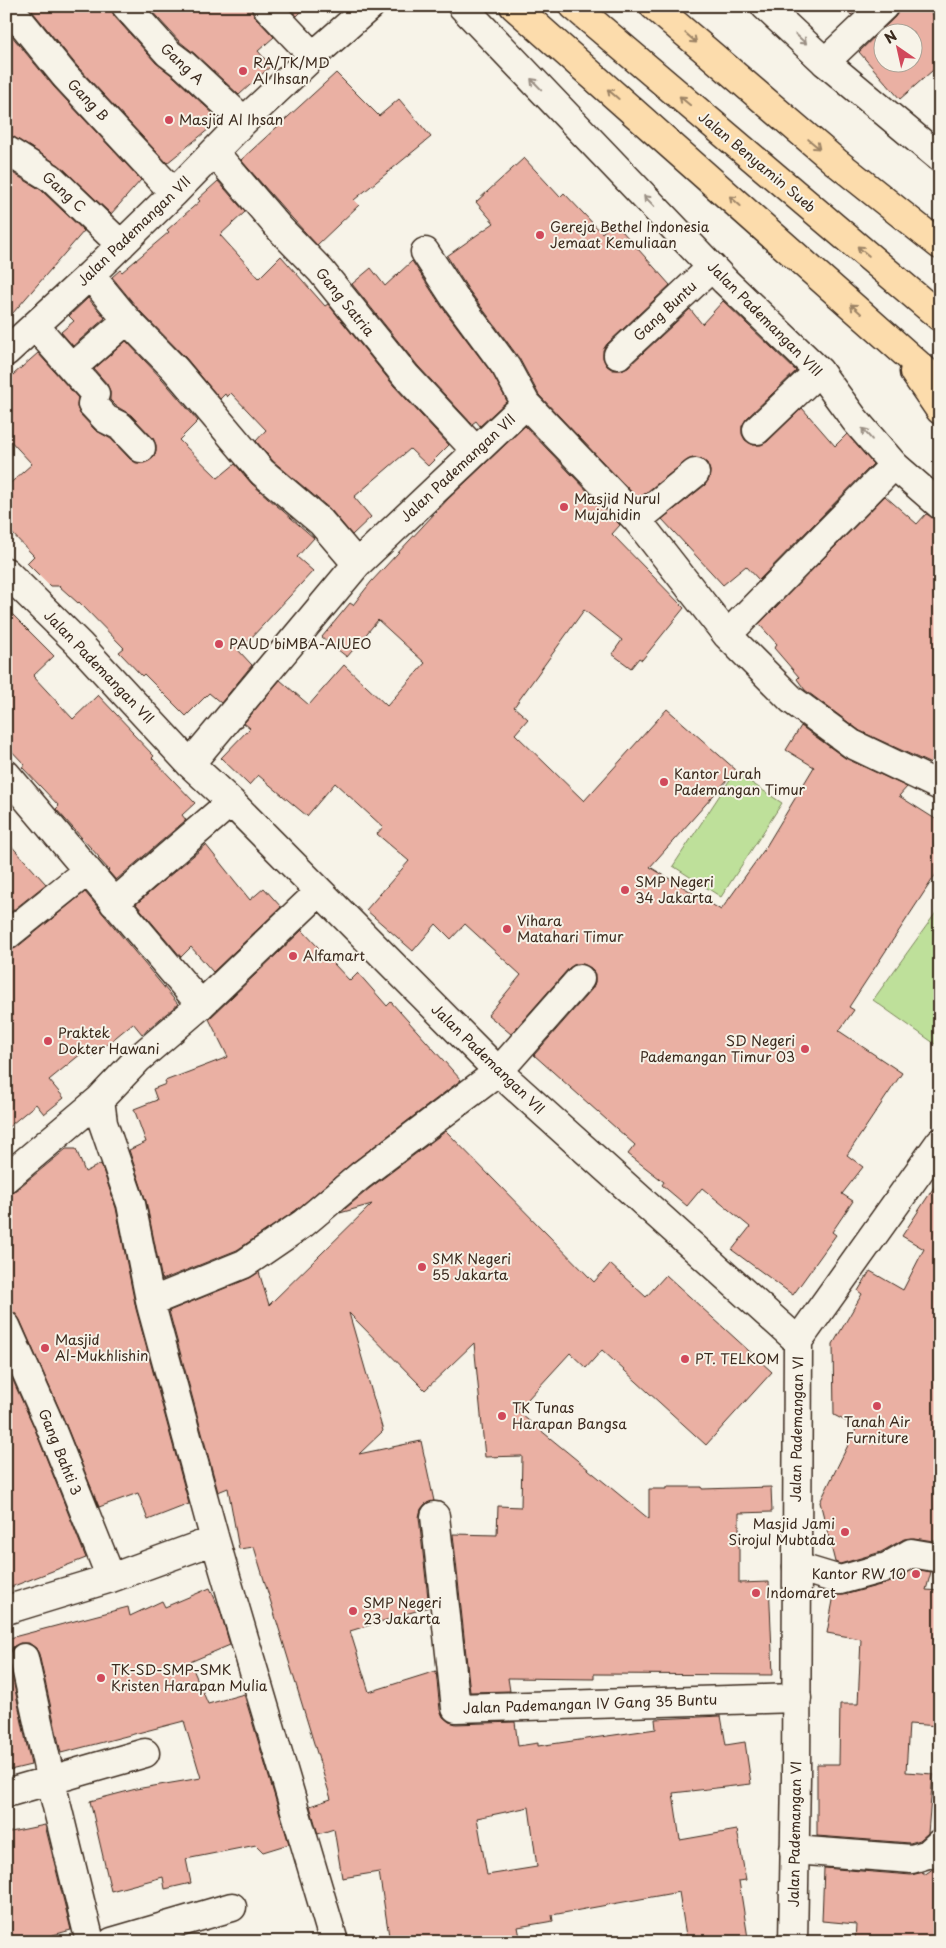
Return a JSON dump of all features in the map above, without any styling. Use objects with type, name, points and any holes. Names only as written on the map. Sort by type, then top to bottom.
[{"type":"main road","points":[[514,6],[940,384]]},
{"type":"main road","name":"Jalan Benyamin Sueb","points":[[574,6],[940,317]]},
{"type":"main road","points":[[654,6],[828,156],[940,245]]},
{"type":"main road","points":[[893,342],[940,410]]},
{"type":"street","name":"Gang B","points":[[8,6],[64,76],[167,185]]},
{"type":"street","name":"Gang A","points":[[126,6],[168,53],[184,65],[237,115]]},
{"type":"street","points":[[266,6],[305,47]]},
{"type":"street","name":"Jalan Pademangan VII","points":[[7,349],[90,275],[113,238],[167,185],[214,152],[237,115],[305,47],[370,6]]},
{"type":"street","name":"Jalan Pademangan VIII","points":[[462,6],[712,267],[819,371],[856,420],[894,465],[940,505]]},
{"type":"street","points":[[765,6],[825,62],[940,158]]},
{"type":"street","points":[[825,62],[884,6]]},
{"type":"street","name":"Gang C","points":[[6,150],[51,178],[113,238]]},
{"type":"street","name":"Gang Satria","points":[[214,152],[280,229],[321,271],[406,376],[476,451]]},
{"type":"street","points":[[425,252],[455,298],[506,367],[526,404]]},
{"type":"street","name":"Gang Buntu","points":[[618,355],[712,267]]},
{"type":"street","points":[[90,275],[128,320],[175,369],[262,472],[321,522],[357,564]]},
{"type":"street","points":[[72,368],[128,320]]},
{"type":"street","points":[[35,326],[95,394],[92,404],[106,418],[120,426],[141,448]]},
{"type":"street","points":[[757,430],[819,371]]},
{"type":"street","name":"Jalan Pademangan VII","points":[[190,764],[357,564],[526,404],[637,520],[727,635],[792,700],[852,744],[940,786]]},
{"type":"street","points":[[727,635],[894,465]]},
{"type":"street","points":[[637,520],[696,473]]},
{"type":"street","name":"Jalan Pademangan VII","points":[[6,572],[80,645],[190,764],[231,802],[498,1072],[798,1341]]},
{"type":"street","points":[[6,774],[87,871],[120,898],[210,996]]},
{"type":"street","points":[[120,898],[231,802]]},
{"type":"street","points":[[6,936],[87,871]]},
{"type":"street","points":[[6,1178],[101,1109],[138,1059],[210,996],[319,892]]},
{"type":"street","points":[[151,1305],[160,1298],[244,1264],[304,1223],[360,1176],[498,1072],[580,979]]},
{"type":"street","points":[[101,1109],[131,1204],[151,1305],[208,1543],[334,1942]]},
{"type":"street","name":"Jalan Pademangan VI","points":[[792,1942],[797,1698],[798,1341],[940,1142]]},
{"type":"street","name":"Gang Bahti 3","points":[[6,1326],[48,1421],[111,1578]]},
{"type":"street","name":"Jalan Pademangan IV Gang 35 Buntu","points":[[435,1516],[456,1708],[797,1698]]},
{"type":"street","points":[[6,1610],[111,1578],[208,1543]]},
{"type":"street","points":[[798,1567],[828,1578],[840,1580],[887,1567],[911,1553],[940,1558]]},
{"type":"street","points":[[24,1658],[51,1782],[90,1942]]},
{"type":"street","points":[[6,1793],[51,1782],[145,1753]]},
{"type":"street","points":[[794,1850],[912,1859],[928,1854],[940,1843]]},
{"type":"street","points":[[112,1942],[232,1907]]},
{"type":"green space","points":[[735,772],[782,803],[721,897],[673,866]]},
{"type":"green space","points":[[940,907],[940,1044],[938,1046],[873,1000]]},
{"type":"building","points":[[28,6],[111,6],[114,16],[156,63],[174,77],[220,120],[167,163],[77,66]]},
{"type":"building","points":[[147,6],[251,6],[255,17],[274,37],[258,51],[271,66],[239,95],[179,41]]},
{"type":"building","points":[[288,6],[307,6],[297,16]]},
{"type":"building","points":[[844,6],[861,6],[851,15]]},
{"type":"building","points":[[899,6],[925,6],[940,22],[940,64],[900,99],[876,72],[924,72],[924,22],[890,22],[899,11]]},
{"type":"building","points":[[6,29],[54,87],[141,180],[111,214],[59,165],[6,134]]},
{"type":"building","points":[[874,37],[874,69],[859,52]]},
{"type":"building","points":[[336,73],[379,116],[399,99],[431,137],[354,200],[359,205],[317,245],[241,160]]},
{"type":"building","points":[[524,158],[560,197],[564,193],[602,233],[614,222],[670,285],[607,344],[603,350],[603,358],[607,366],[613,370],[621,370],[628,367],[690,309],[702,324],[723,301],[796,371],[746,419],[742,426],[742,434],[745,440],[753,445],[761,445],[767,442],[802,408],[835,446],[847,434],[873,464],[759,580],[746,566],[723,585],[662,519],[705,485],[709,479],[710,471],[707,463],[701,459],[693,458],[686,461],[638,499],[539,395],[519,358],[468,289],[447,256],[494,223],[476,202]]},
{"type":"building","points":[[6,169],[41,190],[84,231],[6,321]]},
{"type":"building","points":[[218,181],[245,212],[220,235],[259,278],[281,256],[325,306],[328,304],[394,386],[449,445],[428,466],[410,449],[354,497],[371,517],[352,535],[331,510],[273,461],[256,441],[266,430],[231,393],[227,397],[225,394],[220,399],[186,358],[139,310],[112,277],[120,270],[122,272],[169,232],[167,230],[200,201],[198,199]]},
{"type":"building","points":[[412,261],[442,307],[493,375],[507,401],[480,426],[476,421],[472,424],[418,366],[352,284],[371,268],[385,286]]},
{"type":"building","points":[[88,298],[105,318],[73,346],[61,332],[74,321],[69,316]]},
{"type":"building","points":[[126,341],[198,421],[179,440],[218,478],[235,464],[252,484],[314,538],[297,557],[313,571],[239,651],[252,665],[221,703],[209,693],[186,716],[119,652],[124,648],[79,602],[59,586],[50,586],[27,563],[34,556],[6,527],[6,487],[32,464],[6,436],[6,381],[38,353],[78,398],[77,407],[80,414],[95,430],[111,439],[136,463],[144,463],[152,459],[156,452],[153,438],[131,415],[110,400],[110,391],[107,384],[94,369]]},
{"type":"building","points":[[525,426],[620,525],[612,534],[684,608],[642,660],[639,658],[631,668],[612,654],[622,640],[584,610],[514,707],[528,719],[515,734],[584,801],[667,709],[736,770],[650,867],[721,910],[764,850],[814,767],[786,750],[801,726],[845,758],[907,787],[899,796],[940,822],[940,868],[849,1007],[854,1010],[839,1031],[902,1073],[847,1155],[863,1167],[842,1194],[853,1201],[832,1232],[836,1235],[793,1295],[732,1250],[750,1227],[702,1188],[687,1206],[662,1185],[664,1182],[628,1154],[635,1145],[534,1055],[592,989],[595,982],[595,974],[591,968],[583,964],[575,964],[569,968],[511,1034],[488,1015],[521,975],[465,924],[451,939],[436,924],[413,951],[366,910],[409,861],[377,834],[383,827],[335,783],[307,816],[258,775],[249,785],[221,758],[250,728],[244,723],[280,680],[309,705],[344,665],[387,706],[425,663],[378,620],[347,657],[322,637],[350,603],[353,605],[371,582],[448,499]]},
{"type":"building","points":[[885,496],[917,524],[926,514],[940,520],[940,752],[929,763],[860,731],[805,690],[797,679],[799,677],[774,648],[777,644],[759,624]]},
{"type":"building","points":[[6,608],[54,656],[33,676],[73,719],[98,695],[154,756],[152,758],[195,803],[182,815],[186,820],[116,880],[99,857],[56,809],[59,806],[22,767],[25,765],[6,745]]},
{"type":"building","points":[[6,840],[46,884],[6,916]]},
{"type":"building","points":[[206,845],[250,900],[264,888],[281,907],[213,972],[191,947],[181,957],[136,904]]},
{"type":"building","points":[[85,892],[178,1004],[142,1034],[133,1023],[93,1056],[87,1049],[49,1080],[64,1098],[44,1114],[36,1104],[6,1129],[6,951],[16,948]]},
{"type":"building","points":[[302,930],[350,981],[358,973],[387,1006],[391,1002],[461,1080],[351,1164],[295,1211],[237,1250],[162,1280],[146,1201],[129,1150],[146,1142],[134,1109],[157,1100],[153,1089],[166,1084],[165,1081],[228,1057],[209,1019]]},
{"type":"building","points":[[446,1131],[594,1282],[610,1264],[646,1297],[666,1275],[772,1372],[706,1445],[602,1350],[586,1368],[570,1353],[517,1411],[649,1519],[649,1489],[667,1489],[667,1487],[702,1487],[702,1489],[771,1487],[772,1512],[739,1513],[739,1583],[769,1582],[773,1675],[594,1674],[594,1679],[508,1678],[510,1691],[470,1692],[453,1534],[497,1535],[498,1506],[521,1507],[522,1456],[485,1457],[474,1343],[425,1390],[349,1313],[383,1431],[359,1454],[421,1441],[434,1501],[425,1504],[421,1509],[419,1517],[429,1607],[350,1631],[369,1692],[436,1671],[440,1710],[443,1717],[449,1722],[456,1724],[515,1722],[518,1746],[538,1743],[538,1746],[656,1729],[655,1719],[721,1716],[726,1745],[745,1742],[751,1784],[673,1793],[680,1840],[737,1830],[746,1880],[739,1881],[748,1938],[730,1942],[687,1942],[679,1892],[552,1915],[553,1921],[518,1927],[521,1942],[390,1942],[379,1872],[342,1878],[334,1829],[318,1834],[310,1806],[331,1799],[254,1547],[239,1549],[228,1488],[218,1492],[169,1311],[250,1278],[259,1272],[269,1305],[372,1204],[340,1213]],"holes":[[[529,1807],[537,1867],[487,1875],[477,1818]]]},
{"type":"building","points":[[66,1149],[76,1149],[85,1172],[101,1164],[116,1208],[136,1309],[189,1504],[148,1520],[138,1493],[99,1507],[62,1415],[20,1320],[15,1313],[6,1311],[6,1226],[13,1223],[6,1205],[6,1193],[16,1190]]},
{"type":"building","points":[[940,1178],[940,1542],[914,1538],[904,1539],[881,1552],[840,1564],[835,1562],[820,1502],[857,1427],[834,1415],[833,1344],[862,1294],[858,1291],[870,1271],[903,1290],[924,1249],[902,1236]]},
{"type":"building","points":[[6,1365],[34,1427],[86,1558],[6,1589]]},
{"type":"building","points":[[914,1569],[931,1572],[926,1590],[940,1591],[940,1726],[909,1724],[906,1772],[933,1774],[928,1833],[920,1840],[910,1843],[817,1836],[817,1764],[839,1764],[840,1704],[858,1704],[861,1639],[827,1633],[834,1595],[844,1595],[891,1582]]},
{"type":"building","points":[[210,1588],[220,1610],[230,1645],[190,1662],[208,1704],[244,1694],[289,1844],[263,1852],[256,1845],[186,1859],[191,1883],[165,1889],[163,1877],[111,1891],[90,1801],[136,1789],[201,1778],[184,1721],[61,1753],[39,1654],[36,1648],[29,1643],[20,1643],[14,1646],[9,1653],[9,1661],[31,1765],[6,1771],[6,1639],[128,1607],[130,1616],[162,1601],[165,1607]]},
{"type":"building","points":[[45,1825],[71,1930],[27,1942],[6,1942],[6,1833]]},
{"type":"building","points":[[940,1864],[940,1942],[855,1942],[856,1924],[822,1921],[824,1868],[911,1875],[924,1872],[924,1875]]},
{"type":"place","name":"RA/TK/MD Al Ihsan","points":[[243,71]]},
{"type":"place","name":"Masjid Al Ihsan","points":[[169,120]]},
{"type":"place","name":"Gereja Bethel Indonesia Jemaat Kemuliaan","points":[[540,235]]},
{"type":"place","name":"Masjid Nurul Mujahidin","points":[[564,507]]},
{"type":"place","name":"PAUD biMBA-AIUEO","points":[[219,644]]},
{"type":"place","name":"Kantor Lurah Pademangan Timur","points":[[664,782]]},
{"type":"place","name":"SMP Negeri 34 Jakarta","points":[[625,890]]},
{"type":"place","name":"Vihara Matahari Timur","points":[[507,929]]},
{"type":"place","name":"Alfamart","points":[[293,956]]},
{"type":"place","name":"Praktek Dokter Hawani","points":[[48,1041]]},
{"type":"place","name":"SD Negeri Pademangan Timur 03","points":[[805,1049]]},
{"type":"place","name":"SMK Negeri 55 Jakarta","points":[[422,1267]]},
{"type":"place","name":"Masjid Al-Mukhlishin","points":[[45,1348]]},
{"type":"place","name":"PT. TELKOM","points":[[685,1359]]},
{"type":"place","name":"Tanah Air Furniture","points":[[877,1406]]},
{"type":"place","name":"TK Tunas Harapan Bangsa","points":[[502,1416]]},
{"type":"place","name":"Masjid Jami Sirojul Mubtada","points":[[845,1532]]},
{"type":"place","name":"Kantor RW 10","points":[[916,1574]]},
{"type":"place","name":"Indomaret","points":[[756,1593]]},
{"type":"place","name":"SMP Negeri 23 Jakarta","points":[[353,1611]]},
{"type":"place","name":"TK-SD-SMP-SMK Kristen Harapan Mulia","points":[[101,1678]]}]
